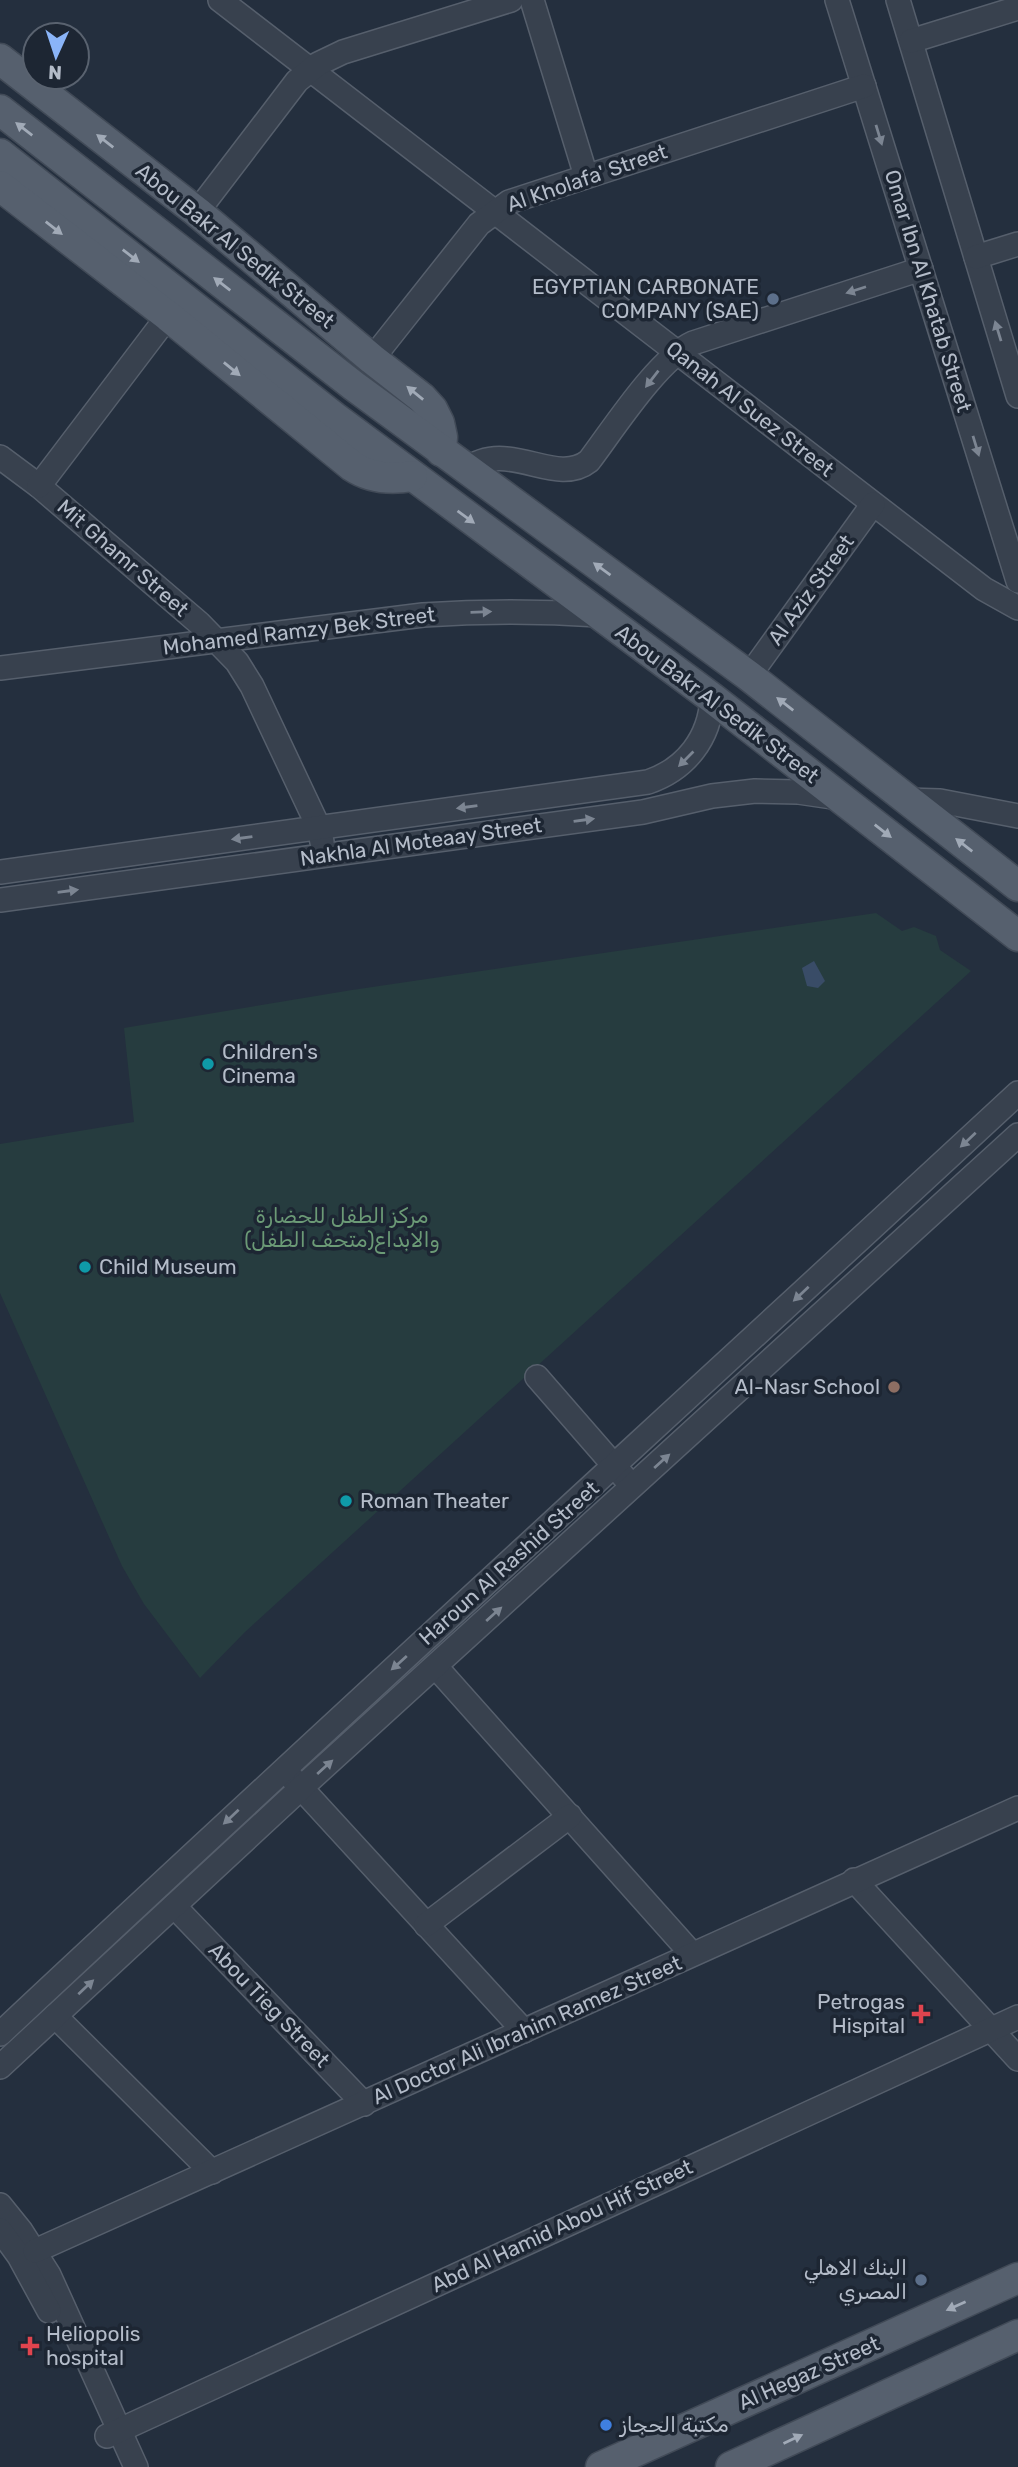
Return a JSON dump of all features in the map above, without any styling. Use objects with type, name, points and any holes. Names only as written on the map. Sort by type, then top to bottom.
[{"type":"main road","name":"Abou Bakr Al Sedik Street","points":[[0,60],[197,212],[427,403],[441,430],[441,451]]},
{"type":"main road","name":"Abou Bakr Al Sedik Street","points":[[0,110],[354,386],[750,676],[1018,886]]},
{"type":"main road","name":"Abou Bakr Al Sedik Street","points":[[0,153],[334,417],[712,698],[1018,936]]},
{"type":"main road","points":[[0,186],[359,471],[382,478],[412,476]]},
{"type":"main road","name":"Al Hegaz Street","points":[[601,2467],[1018,2278]]},
{"type":"main road","points":[[730,2467],[1018,2334]]},
{"type":"street","name":"Qanah Al Suez Street","points":[[220,0],[984,589],[1018,608]]},
{"type":"street","points":[[197,212],[292,88],[310,69],[343,52],[511,0]]},
{"type":"street","points":[[532,0],[586,176]]},
{"type":"street","name":"Omar Ibn Al Khatab Street","points":[[837,0],[1018,582]]},
{"type":"street","points":[[898,0],[1016,382]]},
{"type":"street","points":[[911,41],[1018,8]]},
{"type":"street","name":"Al Kholafa' Street","points":[[372,359],[473,232],[494,212],[517,199],[864,86]]},
{"type":"street","points":[[976,257],[1018,244]]},
{"type":"street","points":[[466,470],[477,461],[501,459],[534,463],[561,471],[573,470],[584,465],[664,364],[676,352],[693,342],[921,269]]},
{"type":"street","points":[[38,485],[167,316]]},
{"type":"street","name":"Mit Ghamr Street","points":[[0,457],[38,485],[219,641],[237,662],[252,686],[319,828],[326,855]]},
{"type":"street","name":"Al Aziz Street","points":[[750,676],[873,504]]},
{"type":"street","name":"Mohamed Ramzy Bek Street","points":[[0,668],[458,613],[540,611],[599,615]]},
{"type":"street","name":"Nakhla Al Moteaay Street","points":[[0,872],[648,782],[674,770],[694,751],[707,726],[712,698]]},
{"type":"street","name":"Nakhla Al Moteaay Street","points":[[0,900],[653,810],[712,796],[744,792],[798,792],[841,798]]},
{"type":"street","points":[[906,800],[940,801],[1018,816]]},
{"type":"street","name":"Haroun Al Rashid Street","points":[[0,2034],[283,1768],[615,1467],[1018,1093]]},
{"type":"street","name":"Haroun Al Rashid Street","points":[[0,2067],[301,1788],[1018,1136]]},
{"type":"street","points":[[537,1377],[633,1487]]},
{"type":"street","points":[[436,1667],[692,1954]]},
{"type":"street","points":[[283,1768],[524,2031]]},
{"type":"street","name":"Al Doctor Ali Ibrahim Ramez Street","points":[[35,2251],[854,1880],[1016,1812]]},
{"type":"street","points":[[426,1925],[570,1816]]},
{"type":"street","points":[[854,1880],[1018,2059]]},
{"type":"street","name":"Abou Tieg Street","points":[[174,1906],[364,2104]]},
{"type":"street","points":[[55,2016],[212,2172]]},
{"type":"street","name":"Abd Al Hamid Abou Hif Street","points":[[114,2433],[1018,2017]]},
{"type":"street","points":[[0,2205],[35,2251],[49,2275],[114,2433],[120,2467]]},
{"type":"street","points":[[0,2230],[19,2256],[114,2433],[136,2467]]},
{"type":"green space","name":"مركز الطفل للحضارة والابداع(متحف الطفل)","points":[[876,913],[902,931],[914,927],[936,936],[940,950],[971,971],[245,1632],[200,1678],[144,1604],[122,1566],[0,1293],[0,1144],[134,1122],[124,1028],[352,990]]},
{"type":"water","points":[[814,961],[825,981],[818,988],[807,986],[802,968]]},
{"type":"place","name":"EGYPTIAN CARBONATE COMPANY (SAE)","points":[[773,299]]},
{"type":"place","name":"Children's Cinema","points":[[208,1064]]},
{"type":"place","name":"Child Museum","points":[[85,1267]]},
{"type":"place","name":"Al-Nasr School","points":[[894,1387]]},
{"type":"place","name":"Roman Theater","points":[[346,1501]]},
{"type":"place","name":"Petrogas Hispital","points":[[921,2014]]},
{"type":"place","name":"البنك الاهلي المصري","points":[[921,2280]]},
{"type":"place","name":"Heliopolis hospital","points":[[30,2346]]},
{"type":"place","name":"مكتبة الحجاز","points":[[606,2425]]}]
